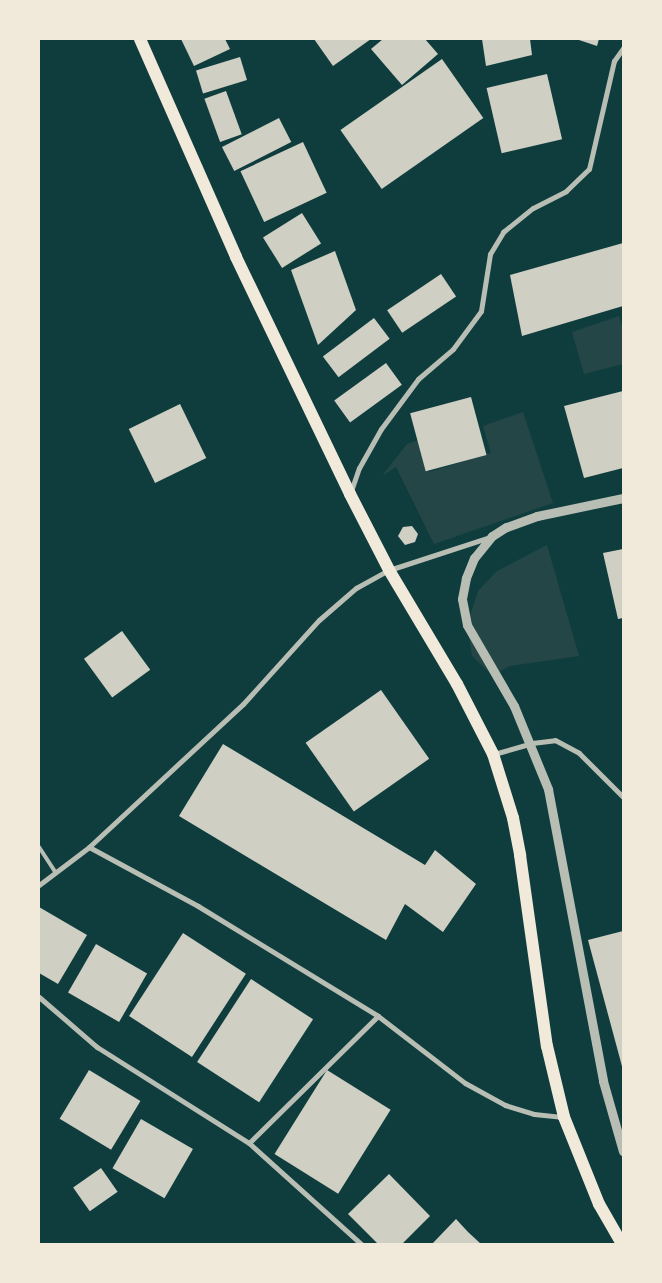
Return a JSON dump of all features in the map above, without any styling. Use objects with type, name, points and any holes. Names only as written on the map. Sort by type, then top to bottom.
[{"type":"main road","points":[[140,39],[236,257],[350,494],[389,570],[457,684],[493,754],[513,818],[547,1046],[564,1117],[595,1195],[622,1244]]},
{"type":"street","points":[[350,494],[359,468],[381,429],[418,379],[453,349],[481,311],[490,254],[503,232],[533,208],[566,191],[589,168],[614,61],[623,48]]},
{"type":"street","points":[[39,885],[89,847],[243,704],[319,620],[356,588],[389,570],[492,536],[538,516],[623,498]]},
{"type":"street","points":[[492,536],[474,558],[466,578],[462,599],[468,625],[532,743],[548,789],[603,1081],[623,1151]]},
{"type":"street","points":[[493,754],[532,743],[555,740],[579,753],[623,797]]},
{"type":"street","points":[[89,847],[198,906],[378,1016],[465,1083],[505,1105],[534,1114],[564,1117]]},
{"type":"street","points":[[39,997],[97,1047],[249,1143],[361,1244]]},
{"type":"street","points":[[249,1143],[378,1016]]},
{"type":"lane","points":[[39,847],[55,872]]},
{"type":"shaded area","points":[[619,316],[623,330],[623,364],[584,374],[572,332]]},
{"type":"shaded area","points":[[523,412],[553,503],[434,544],[396,467],[382,476],[407,444],[419,440],[429,472],[491,453],[483,426]]},
{"type":"shaded area","points":[[547,545],[579,656],[510,666],[492,675],[472,656],[467,625],[478,591],[497,571]]},
{"type":"building","points":[[181,39],[225,39],[230,49],[194,66]]},
{"type":"building","points":[[314,39],[371,39],[333,66]]},
{"type":"building","points":[[383,39],[425,39],[438,54],[402,85],[371,49]]},
{"type":"building","points":[[482,39],[530,39],[532,55],[486,66]]},
{"type":"building","points":[[576,39],[599,39],[597,46]]},
{"type":"building","points":[[240,57],[247,80],[203,93],[196,70]]},
{"type":"building","points":[[442,59],[483,118],[382,189],[340,130]]},
{"type":"building","points":[[547,74],[562,139],[502,153],[487,88]]},
{"type":"building","points":[[226,91],[242,134],[220,142],[204,99]]},
{"type":"building","points":[[279,118],[291,142],[234,171],[222,147]]},
{"type":"building","points":[[303,142],[327,193],[264,222],[240,171]]},
{"type":"building","points":[[302,213],[321,244],[282,268],[263,237]]},
{"type":"building","points":[[623,243],[623,306],[522,336],[510,275]]},
{"type":"building","points":[[335,251],[356,310],[318,345],[291,270]]},
{"type":"building","points":[[441,274],[456,296],[402,333],[387,310]]},
{"type":"building","points":[[374,318],[390,339],[339,377],[323,357]]},
{"type":"building","points":[[386,363],[402,385],[350,422],[334,401]]},
{"type":"building","points":[[623,391],[623,468],[584,478],[564,406]]},
{"type":"building","points":[[471,397],[487,455],[426,471],[410,413]]},
{"type":"building","points":[[180,404],[206,458],[155,483],[129,429]]},
{"type":"building","points":[[412,526],[418,534],[415,542],[405,545],[398,536],[403,527]]},
{"type":"building","points":[[623,549],[623,618],[618,619],[603,553]]},
{"type":"building","points":[[122,631],[150,670],[112,697],[84,659]]},
{"type":"building","points":[[381,690],[429,759],[354,812],[306,743]]},
{"type":"building","points":[[223,744],[425,865],[435,850],[476,884],[443,932],[405,904],[386,940],[179,816]]},
{"type":"building","points":[[39,907],[87,935],[58,984],[39,973]]},
{"type":"building","points":[[623,931],[623,1070],[588,940]]},
{"type":"building","points":[[183,933],[246,974],[192,1057],[129,1016]]},
{"type":"building","points":[[96,944],[147,974],[119,1022],[68,992]]},
{"type":"building","points":[[251,979],[313,1019],[259,1102],[197,1062]]},
{"type":"building","points":[[89,1070],[140,1101],[111,1150],[60,1119]]},
{"type":"building","points":[[327,1070],[391,1110],[338,1194],[275,1154]]},
{"type":"building","points":[[141,1119],[193,1149],[164,1198],[112,1168]]},
{"type":"building","points":[[101,1168],[118,1192],[90,1211],[73,1188]]},
{"type":"building","points":[[389,1174],[430,1216],[402,1244],[378,1244],[348,1214]]},
{"type":"building","points":[[456,1219],[468,1232],[481,1244],[432,1244]]}]
